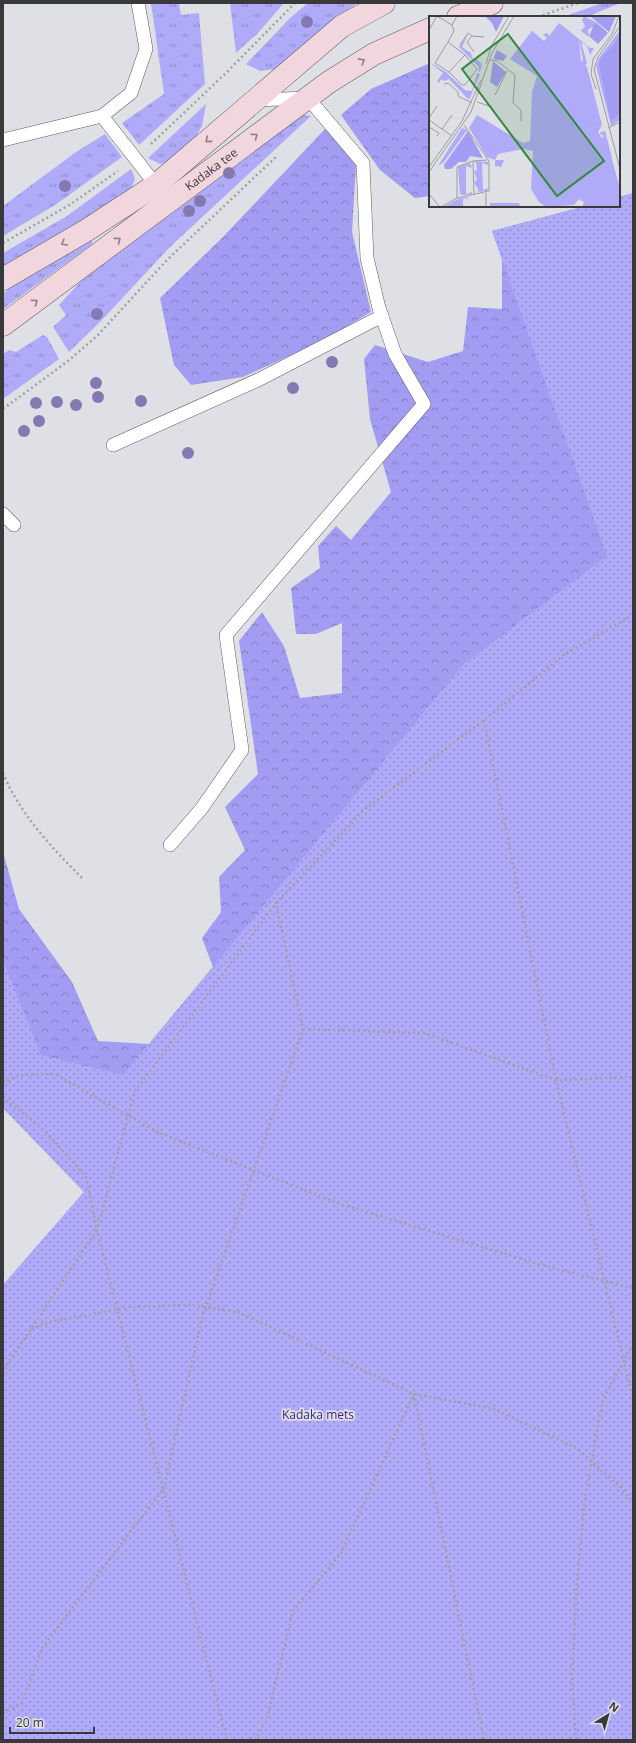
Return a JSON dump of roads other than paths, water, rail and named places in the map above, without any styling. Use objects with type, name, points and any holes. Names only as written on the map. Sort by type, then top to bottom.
[{"type":"main road","name":"Kadaka tee","points":[[3,279],[87,230],[156,185],[342,26],[384,3]]},
{"type":"main road","name":"Kadaka tee","points":[[3,325],[329,82],[374,54],[429,29]]},
{"type":"lane","points":[[3,140],[102,116],[132,93],[146,49],[138,3]]},
{"type":"lane","points":[[170,845],[202,808],[242,750],[226,635],[424,404],[396,354],[382,316],[367,258],[364,163],[308,98],[255,100]]},
{"type":"lane","points":[[102,116],[156,185]]},
{"type":"lane","points":[[113,445],[260,379],[382,316]]},
{"type":"lane","points":[[3,514],[14,525]]},
{"type":"park label","name":"Kadaka mets","points":[[318,1415]]}]
